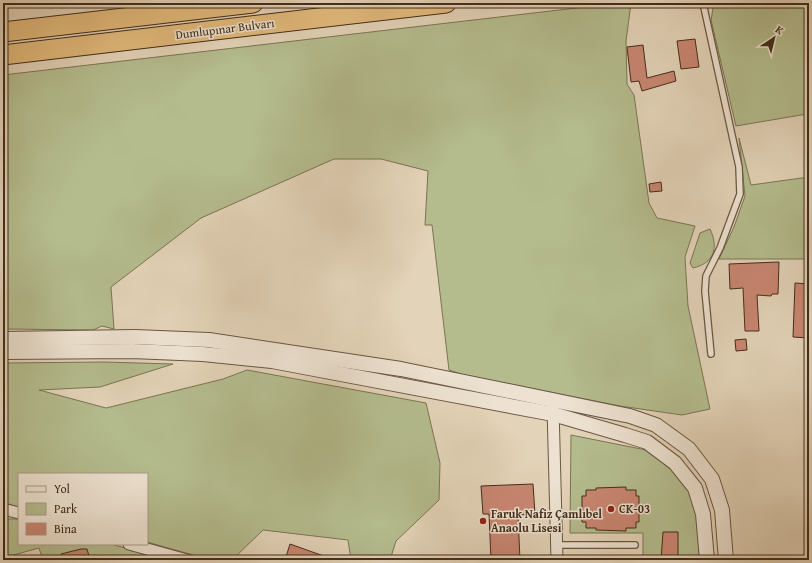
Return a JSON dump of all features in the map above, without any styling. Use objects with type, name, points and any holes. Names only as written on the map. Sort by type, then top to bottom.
[{"type":"highway","name":"Dumlupınar Bulvarı","points":[[3,32],[253,3]]},
{"type":"highway","name":"Dumlupınar Bulvarı","points":[[3,55],[446,3]]},
{"type":"street","points":[[3,339],[135,337],[210,340],[401,369],[553,407],[647,442],[675,463],[695,488],[703,514],[707,560]]},
{"type":"street","points":[[3,352],[132,351],[203,354],[272,361],[553,407],[630,416],[656,425],[689,449],[712,479],[722,510],[726,560]]},
{"type":"street","points":[[553,407],[557,560]]},
{"type":"street","points":[[3,509],[18,513]]},
{"type":"street","points":[[133,545],[187,560]]},
{"type":"lane","points":[[703,3],[737,159],[740,182],[740,194],[720,248],[706,276],[705,291],[711,354]]},
{"type":"lane","points":[[557,545],[635,545]]},
{"type":"green space","points":[[619,3],[631,3],[626,41],[627,84],[634,95],[649,203],[657,218],[695,226],[685,257],[688,306],[710,409],[682,415],[620,406],[464,375],[449,370],[432,225],[425,225],[428,171],[381,159],[334,159],[201,218],[111,287],[114,329],[102,326],[93,330],[3,329],[3,75]]},
{"type":"green space","points":[[714,3],[809,3],[809,121],[807,114],[736,126],[711,20]]},
{"type":"green space","points":[[739,138],[751,185],[809,177],[809,259],[719,259],[734,227],[745,196]]},
{"type":"green space","points":[[710,229],[714,242],[713,254],[706,262],[693,268],[690,263],[700,233]]},
{"type":"green space","points":[[104,362],[173,364],[100,387],[39,390],[106,408],[223,379],[247,370],[426,403],[440,463],[439,500],[396,541],[390,560],[351,560],[348,540],[263,530],[232,560],[211,560],[148,542],[148,473],[18,473],[18,507],[3,503],[3,363]]},
{"type":"green space","points":[[571,435],[646,450],[670,467],[691,492],[700,517],[699,560],[643,560],[643,533],[570,533]]},
{"type":"green space","points":[[3,519],[18,519],[18,545],[114,545],[167,560],[43,560],[39,548],[3,558]]},
{"type":"building","points":[[695,39],[699,67],[681,69],[677,41]]},
{"type":"building","points":[[643,45],[647,78],[674,71],[676,81],[642,91],[639,81],[631,82],[627,47]]},
{"type":"building","points":[[661,182],[662,191],[650,192],[649,184]]},
{"type":"building","points":[[779,262],[778,294],[772,294],[771,296],[757,295],[759,331],[745,331],[743,288],[730,289],[729,264]]},
{"type":"building","points":[[795,283],[809,284],[809,338],[793,337]]},
{"type":"building","points":[[746,339],[747,350],[736,351],[735,340]]},
{"type":"building","points":[[533,484],[535,514],[518,515],[520,560],[491,560],[489,514],[483,514],[481,486]]},
{"type":"building","name":"CK-03","points":[[626,487],[626,490],[636,490],[636,496],[639,496],[639,522],[636,522],[636,528],[626,528],[626,531],[596,530],[596,528],[586,528],[586,522],[582,522],[582,496],[586,496],[586,490],[596,490],[596,488]]},
{"type":"building","points":[[663,532],[678,532],[678,560],[661,560]]},
{"type":"building","points":[[290,544],[332,559],[285,560]]},
{"type":"building","points":[[87,549],[90,560],[63,560],[61,554]]},
{"type":"place","name":"CK-03","points":[[611,509]]},
{"type":"place","name":"Faruk Nafiz Çamlıbel Anaolu Lisesi","points":[[483,521]]}]
